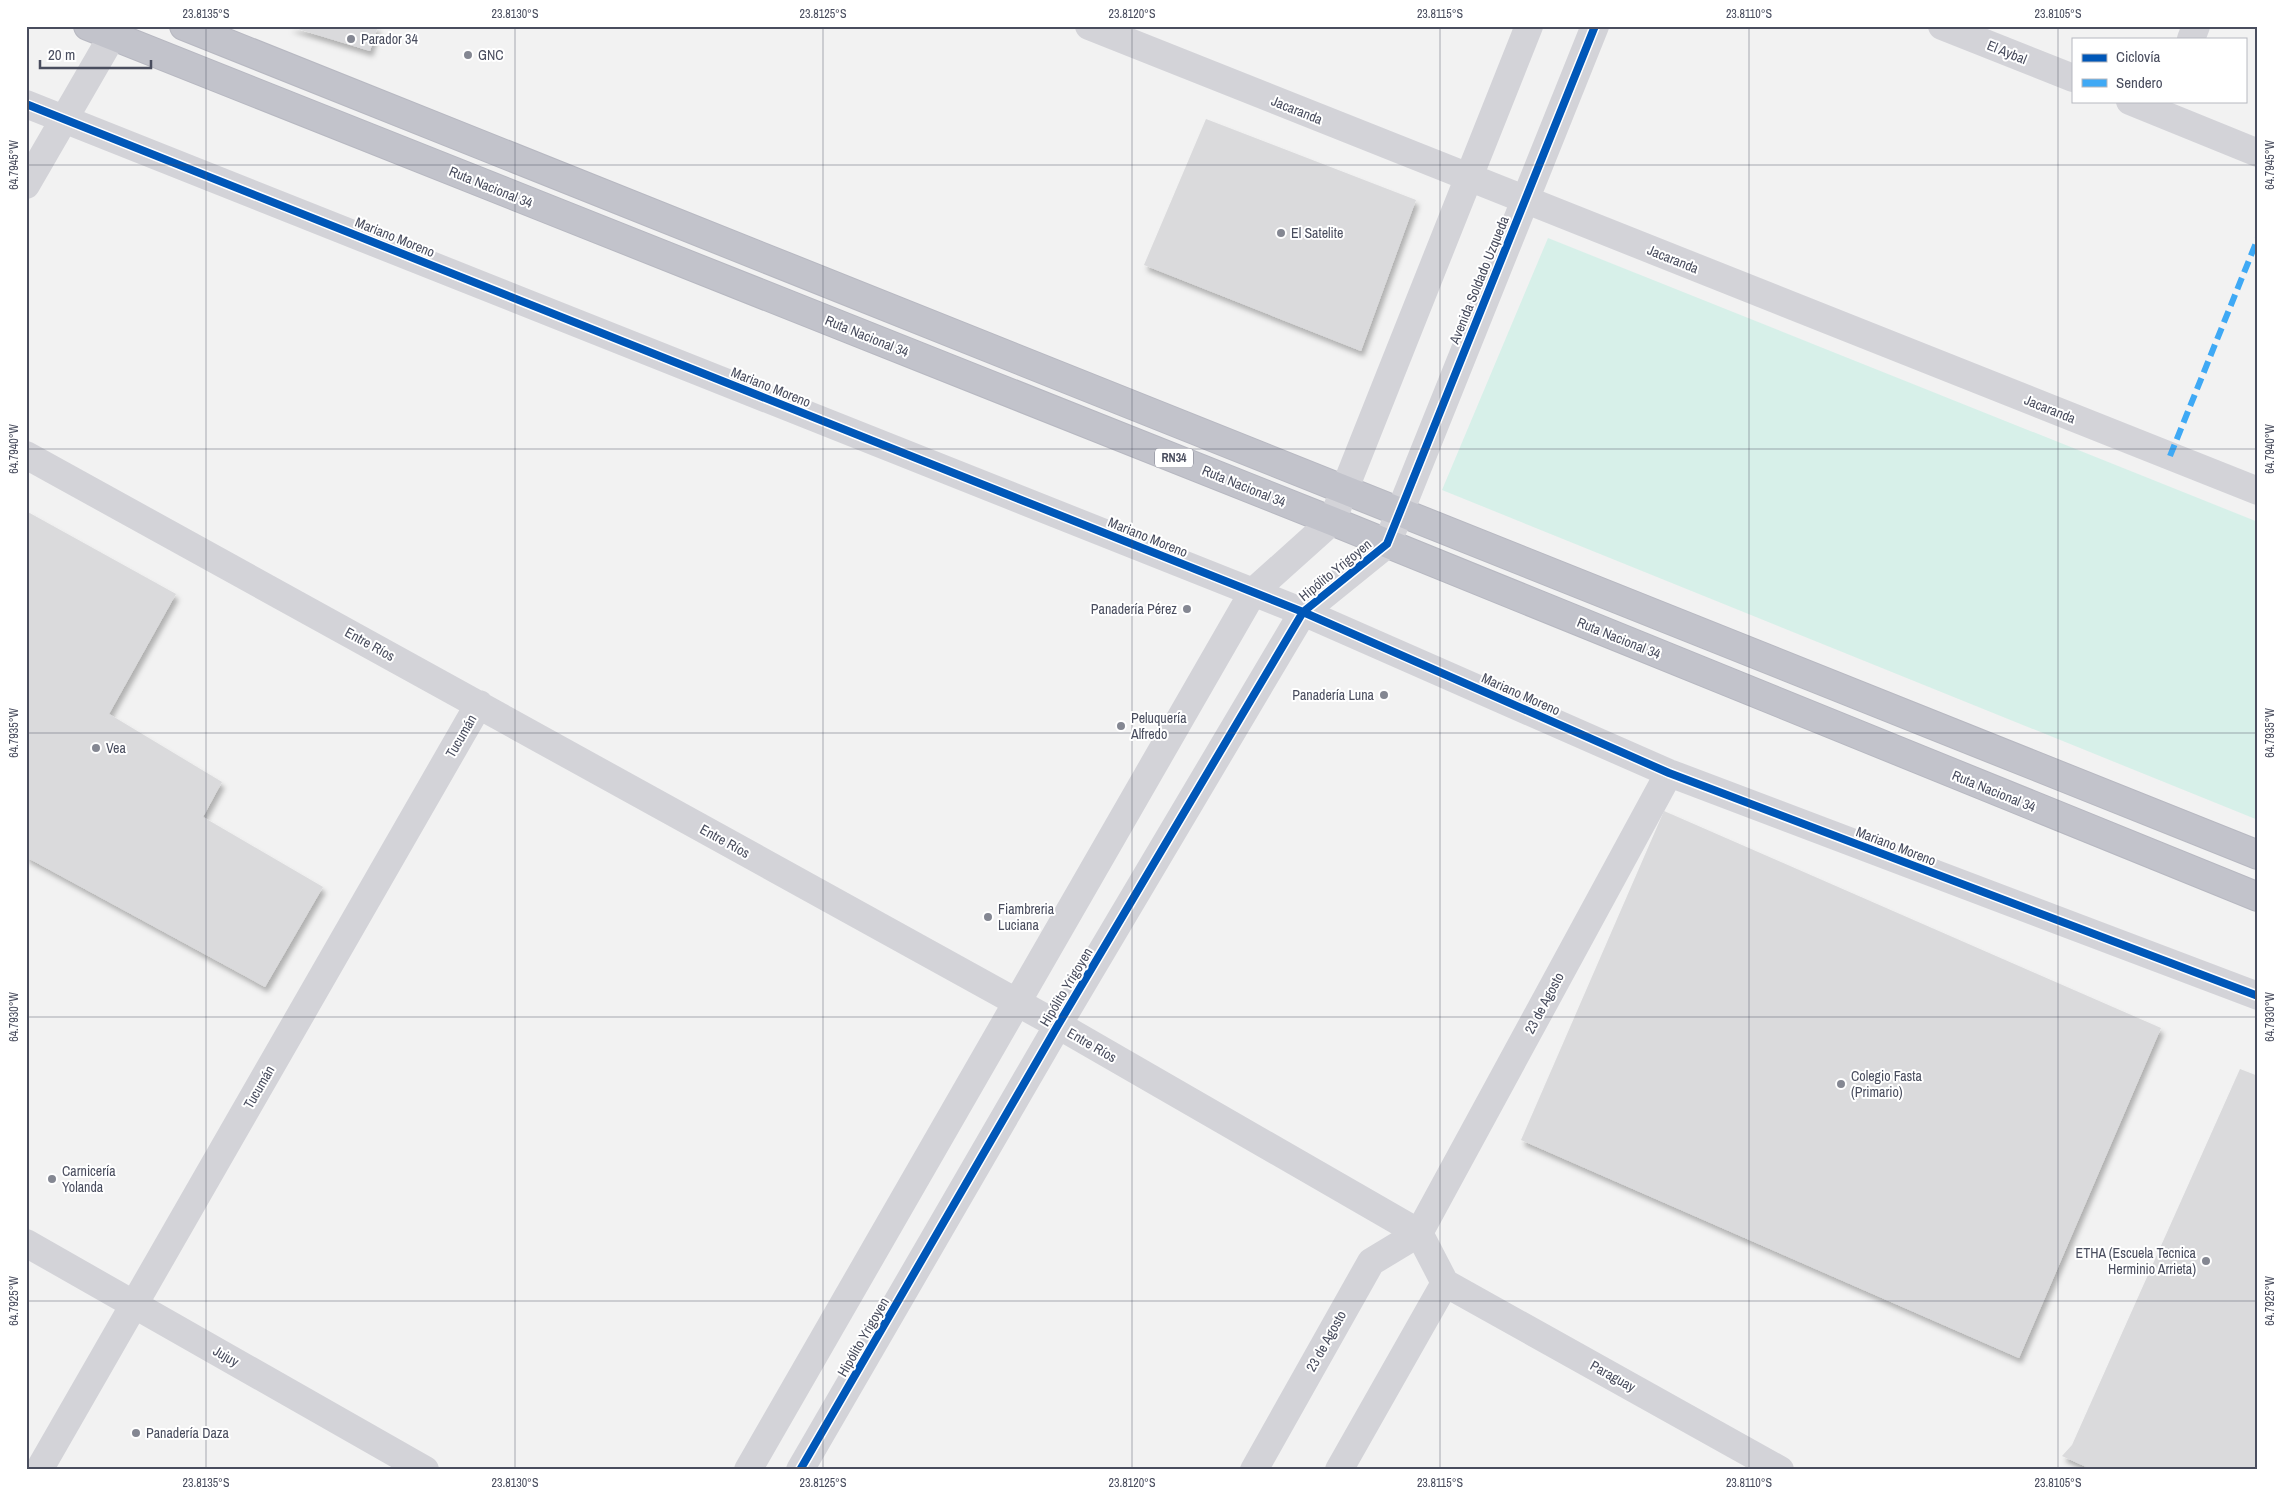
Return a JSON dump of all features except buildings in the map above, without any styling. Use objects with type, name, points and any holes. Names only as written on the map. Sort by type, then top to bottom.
[{"type":"highway","name":"Ruta Nacional 34","points":[[88,26],[116,31],[1332,521],[2258,898]]},
{"type":"highway","name":"RN34","points":[[184,26],[2258,855]]},
{"type":"street","name":"Jacaranda","points":[[1089,26],[2258,492]]},
{"type":"street","points":[[748,1470],[1253,592],[1332,521],[1530,26]]},
{"type":"street","name":"Avenida Soldado Uzqueda","points":[[1387,544],[1595,26]]},
{"type":"street","name":"El Aybal","points":[[1942,26],[2072,78]]},
{"type":"street","points":[[2191,38],[2196,26]]},
{"type":"street","points":[[26,185],[116,31]]},
{"type":"street","points":[[2136,102],[2163,107],[2258,153]]},
{"type":"street","name":"Mariano Moreno","points":[[26,104],[1303,612],[1669,773],[2258,996]]},
{"type":"street","name":"Entre Ríos","points":[[26,455],[1058,1025],[1419,1233]]},
{"type":"street","name":"Hipólito Yrigoyen","points":[[800,1470],[1058,1025],[1303,612],[1387,544]]},
{"type":"street","name":"Tucumán","points":[[39,1470],[479,704]]},
{"type":"street","name":"23 de Agosto","points":[[1254,1470],[1371,1262],[1419,1233],[1669,773]]},
{"type":"street","points":[[1339,1470],[1445,1283],[1419,1233]]},
{"type":"street","name":"Jujuy","points":[[26,1243],[425,1470]]},
{"type":"street","name":"Paraguay","points":[[1445,1283],[1780,1470]]},
{"type":"green space","points":[[1548,238],[2258,522],[2258,820],[1442,490]]},
{"type":"marked path","points":[[2170,456],[2258,238]]},
{"type":"cycle path","points":[[800,1470],[1058,1025],[1303,612],[1387,544],[1595,26]]},
{"type":"cycle path","points":[[26,104],[1303,612],[1669,773],[2258,996]]},
{"type":"place","name":"Parador 34","points":[[351,39]]},
{"type":"place","name":"GNC","points":[[468,55]]},
{"type":"place","name":"El Satelite","points":[[1281,233]]},
{"type":"place","name":"Panadería Pérez","points":[[1187,609]]},
{"type":"place","name":"Panadería Luna","points":[[1384,695]]},
{"type":"place","name":"Peluquería Alfredo","points":[[1121,726]]},
{"type":"place","name":"Vea","points":[[96,748]]},
{"type":"place","name":"Fiambreria Luciana","points":[[988,917]]},
{"type":"place","name":"Colegio Fasta (Primario)","points":[[1841,1084]]},
{"type":"place","name":"Carnicería Yolanda","points":[[52,1179]]},
{"type":"place","name":"ETHA (Escuela Tecnica Herminio Arrieta)","points":[[2206,1261]]},
{"type":"place","name":"Panadería Daza","points":[[136,1433]]}]
